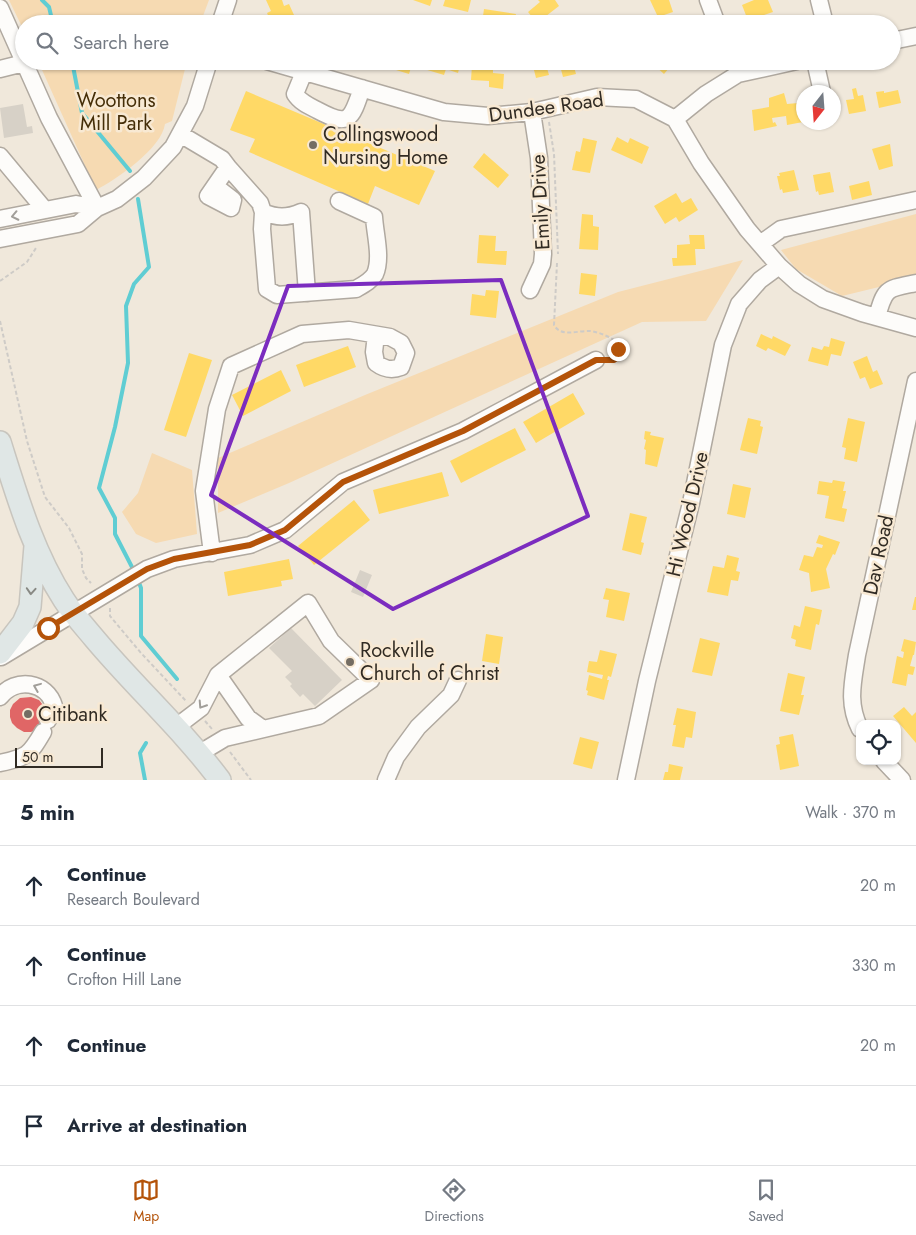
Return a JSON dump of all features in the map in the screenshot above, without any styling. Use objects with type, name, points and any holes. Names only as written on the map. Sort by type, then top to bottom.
[{"type":"main road","points":[[0,442],[24,516],[35,543],[73,613],[111,659],[200,753],[220,780]]},
{"type":"main road","points":[[0,653],[23,623],[30,607],[35,543]]},
{"type":"street","points":[[223,15],[228,0]]},
{"type":"street","points":[[708,0],[714,15]]},
{"type":"street","points":[[819,0],[823,15]]},
{"type":"street","points":[[0,8],[15,42]]},
{"type":"street","points":[[901,40],[916,38]]},
{"type":"street","points":[[0,69],[15,65]]},
{"type":"street","points":[[27,70],[49,118],[97,208]]},
{"type":"street","points":[[0,239],[78,224],[97,208],[118,199],[144,178],[173,147],[195,106],[206,70]]},
{"type":"street","name":"Dundee Road","points":[[297,70],[444,112],[488,116],[539,110],[597,97],[636,99],[675,119]]},
{"type":"street","points":[[733,70],[675,119],[701,163],[747,230],[779,266],[799,284],[824,299],[916,328]]},
{"type":"street","points":[[817,70],[820,85]]},
{"type":"street","points":[[304,72],[295,94],[306,105],[336,120],[345,120],[351,114],[362,88]]},
{"type":"street","name":"Emily Drive","points":[[530,290],[542,264],[543,254],[539,110]]},
{"type":"street","points":[[180,134],[222,159],[260,203],[263,212],[262,228],[267,289],[277,295],[356,289],[366,284],[375,274],[378,259],[374,217],[339,202]]},
{"type":"street","points":[[0,156],[45,210]]},
{"type":"street","points":[[215,186],[228,167]]},
{"type":"street","points":[[760,244],[781,229],[916,200]]},
{"type":"street","points":[[0,219],[76,204],[97,208]]},
{"type":"street","points":[[263,212],[281,217],[290,217],[301,212],[308,293]]},
{"type":"street","name":"Hi Wood Drive","points":[[626,780],[647,681],[690,503],[723,345],[739,304],[760,280],[779,266]]},
{"type":"street","points":[[877,317],[881,301],[891,288],[916,283]]},
{"type":"street","points":[[212,553],[204,491],[217,409],[230,366],[302,334],[349,330],[376,335]]},
{"type":"street","points":[[0,657],[147,569],[174,559],[250,545],[285,530],[343,482],[463,431],[596,360]]},
{"type":"street","name":"Dav Road","points":[[856,722],[851,694],[857,655],[916,381]]},
{"type":"street","points":[[176,727],[197,713],[218,675],[308,603],[331,641],[371,680],[319,716],[221,739],[200,753]]},
{"type":"street","points":[[218,675],[248,718],[263,729]]},
{"type":"street","points":[[386,780],[396,757],[406,742],[451,695],[458,680]]},
{"type":"street","points":[[0,697],[10,688],[28,684],[42,688],[50,695],[54,706],[46,726],[33,749],[26,756],[0,763]]},
{"type":"street","points":[[888,765],[902,780]]},
{"type":"path","points":[[539,110],[554,154],[558,252],[554,325],[556,330],[561,332],[588,331],[606,334],[617,342],[619,356],[614,360],[596,360]]},
{"type":"path","points":[[0,281],[27,262],[38,244]]},
{"type":"path","points":[[0,321],[27,441],[44,497],[69,528],[82,554],[82,569],[86,578],[91,583]]},
{"type":"path","points":[[110,608],[110,616],[135,646],[221,739],[251,780]]},
{"type":"highlighted area","points":[[501,280],[588,516],[393,609],[211,495],[288,286]]},
{"type":"green space","points":[[9,0],[209,0],[203,15],[16,15]]},
{"type":"green space","name":"Woottons Mill Park","points":[[42,70],[185,70],[172,121],[165,124],[156,143],[126,171],[96,190]]},
{"type":"green space","points":[[916,214],[916,278],[842,296],[796,269],[781,250]]},
{"type":"green space","points":[[743,260],[706,321],[642,322],[289,483],[218,513],[218,458],[365,395],[618,292]]},
{"type":"green space","points":[[152,453],[192,470],[197,534],[156,543],[136,534],[122,512],[138,493]]},
{"type":"building: Homes","points":[[266,0],[282,0],[284,6],[289,4],[294,15],[268,15],[267,13],[271,11]]},
{"type":"building: Homes","points":[[413,0],[432,0],[430,6]]},
{"type":"building: Homes","points":[[445,0],[471,0],[468,12],[443,6]]},
{"type":"building: Homes","points":[[538,0],[555,0],[559,6],[547,15],[530,15],[528,12],[540,2]]},
{"type":"building: Homes","points":[[650,0],[669,0],[673,12],[657,15]]},
{"type":"building: Homes","points":[[754,0],[768,0],[773,12],[764,15],[746,15],[742,5]]},
{"type":"building: Homes","points":[[484,9],[516,14],[516,15],[483,15]]},
{"type":"building: Homes","points":[[396,70],[410,70],[409,74]]},
{"type":"building: Homes","points":[[427,70],[446,70],[444,75]]},
{"type":"building: Homes","points":[[472,70],[493,70],[493,73],[504,74],[503,89],[489,87],[489,81],[471,80]]},
{"type":"building: Homes","points":[[534,70],[548,70],[549,75],[536,78]]},
{"type":"building: Homes","points":[[561,70],[575,70],[576,74],[563,77]]},
{"type":"building: Homes","points":[[856,88],[858,96],[863,95],[866,111],[849,114],[846,100],[854,99],[852,89]]},
{"type":"building: Homes","points":[[898,90],[901,103],[879,108],[876,92],[884,91],[884,93]]},
{"type":"building: Homes","name":"Collingswood Nursing Home","points":[[246,91],[435,171],[419,205],[375,186],[368,204],[249,152],[255,139],[230,130]]},
{"type":"building: Homes","points":[[784,93],[787,104],[796,103],[796,123],[787,125],[786,116],[772,118],[773,123],[775,122],[777,126],[754,131],[752,110],[769,107],[769,98]]},
{"type":"building: Homes","points":[[617,137],[628,143],[630,138],[649,147],[642,164],[611,150]]},
{"type":"building: Homes","points":[[583,138],[597,141],[590,173],[572,170],[576,151],[580,152]]},
{"type":"building: Homes","points":[[890,144],[893,166],[879,170],[872,149]]},
{"type":"building: Homes","points":[[484,153],[509,175],[498,188],[473,167]]},
{"type":"building: Homes","points":[[794,170],[799,190],[783,193],[782,189],[780,190],[777,176],[780,176],[779,173]]},
{"type":"building: Homes","points":[[830,172],[834,192],[819,195],[818,191],[816,192],[813,175]]},
{"type":"building: Homes","points":[[869,181],[872,195],[852,200],[849,186]]},
{"type":"building: Homes","points":[[676,193],[682,203],[691,198],[698,210],[679,222],[676,217],[665,224],[654,206]]},
{"type":"building: Homes","points":[[582,214],[593,215],[593,226],[599,227],[598,250],[579,249]]},
{"type":"building: Homes","points":[[479,235],[496,236],[495,251],[507,251],[506,265],[477,263]]},
{"type":"building: Homes","points":[[689,235],[704,235],[705,249],[695,249],[696,265],[673,266],[672,258],[677,258],[677,245],[690,244]]},
{"type":"building: Homes","points":[[581,273],[597,275],[595,296],[579,294]]},
{"type":"building: Homes","points":[[486,290],[499,291],[496,318],[470,315],[472,294],[485,296]]},
{"type":"building: Homes","points":[[761,334],[772,339],[773,336],[791,345],[785,356],[768,348],[766,351],[756,346]]},
{"type":"building: Homes","points":[[831,338],[845,342],[841,356],[831,354],[828,366],[808,361],[812,347],[822,350],[824,346],[829,347]]},
{"type":"building: Homes","points":[[348,346],[356,367],[304,387],[296,365]]},
{"type":"building: Homes","points":[[189,353],[212,360],[186,437],[164,430]]},
{"type":"building: Homes","points":[[867,356],[873,372],[877,370],[883,384],[870,389],[865,377],[860,379],[853,362]]},
{"type":"building: Homes","points":[[281,370],[291,391],[243,416],[232,395]]},
{"type":"building: Homes","points":[[573,393],[585,414],[536,443],[523,422]]},
{"type":"building: Homes","points":[[748,418],[761,421],[760,426],[763,427],[757,454],[740,450]]},
{"type":"building: Homes","points":[[848,418],[865,422],[857,462],[844,459],[846,448],[842,447]]},
{"type":"building: Homes","points":[[515,428],[526,450],[461,483],[450,461]]},
{"type":"building: Homes","points":[[645,431],[651,432],[650,435],[664,438],[657,467],[645,464]]},
{"type":"building: Homes","points":[[442,472],[449,496],[379,514],[373,490]]},
{"type":"building: Homes","points":[[833,480],[845,482],[843,491],[846,491],[842,508],[847,509],[844,522],[825,518],[829,496],[817,494],[819,481],[832,483]]},
{"type":"building: Homes","points":[[733,484],[751,488],[745,518],[727,514]]},
{"type":"building: Homes","points":[[354,500],[370,520],[314,565],[298,546]]},
{"type":"building: Homes","points":[[630,513],[647,517],[641,542],[644,543],[641,555],[622,550]]},
{"type":"building: Homes","points":[[819,535],[840,542],[835,555],[833,554],[826,569],[830,588],[811,592],[809,573],[799,570],[804,555],[813,557],[817,547],[822,548],[823,545],[816,543]]},
{"type":"building: Homes","points":[[727,555],[739,558],[736,571],[740,572],[738,581],[731,580],[728,596],[707,592],[713,566],[724,568]]},
{"type":"building: Homes","points":[[289,559],[293,579],[281,581],[282,586],[228,596],[224,572]]},
{"type":"building: Homes","points":[[606,588],[630,593],[624,621],[606,617],[609,600],[603,599]]},
{"type":"building: Homes","points":[[915,597],[916,610],[912,610]]},
{"type":"building: Homes","points":[[805,606],[822,610],[819,625],[816,624],[811,650],[795,646],[796,640],[791,638],[794,625],[800,627]]},
{"type":"building: Homes","points":[[486,634],[503,637],[499,664],[482,661]]},
{"type":"building: Homes","points":[[700,638],[720,643],[712,676],[692,672]]},
{"type":"building: Homes","points":[[904,639],[916,642],[910,666],[915,667],[913,675],[908,674],[906,686],[892,683],[897,656],[903,658],[904,652],[901,651]]},
{"type":"building: Homes","points":[[600,650],[617,654],[611,677],[608,676],[607,680],[609,680],[604,700],[587,695],[588,691],[586,690],[589,675],[602,679],[603,675],[587,672],[589,661],[597,662]]},
{"type":"building: Homes","points":[[788,673],[805,677],[801,695],[804,695],[799,715],[780,711]]},
{"type":"building: Homes","points":[[904,707],[912,716],[916,712],[916,743],[901,725],[901,720],[896,720],[893,716]]},
{"type":"building: Homes","points":[[677,708],[696,712],[692,738],[686,737],[684,748],[672,746],[676,725],[673,725]]},
{"type":"building: Homes","points":[[793,734],[799,766],[780,770],[776,745],[780,744],[779,737]]},
{"type":"building: Homes","points":[[580,737],[599,742],[592,769],[573,764]]},
{"type":"building: Homes","points":[[669,764],[683,767],[680,780],[663,780],[665,772],[668,772]]},
{"type":"building: Shops","name":"Citibank","points":[[31,697],[39,700],[52,722],[31,732],[24,732],[12,723],[10,710],[13,704],[20,698]]},
{"type":"building: Other","points":[[23,104],[27,127],[32,126],[33,133],[4,138],[0,108]]},
{"type":"building: Other","name":"Rockville Church of Christ","points":[[360,570],[372,575],[363,597],[351,592]]},
{"type":"building: Other","name":"Rockville Church of Christ","points":[[291,628],[342,680],[315,706],[303,694],[300,697],[290,686],[292,684],[285,677],[292,671],[269,648]]},
{"type":"waterway","points":[[42,0],[49,7],[51,15]]},
{"type":"waterway","points":[[74,70],[82,113],[130,171]]},
{"type":"waterway","points":[[134,571],[115,534],[115,518],[99,488],[115,427],[128,363],[126,306],[134,284],[149,267],[138,199]]},
{"type":"waterway","points":[[138,580],[141,588],[141,636],[177,679]]},
{"type":"waterway","points":[[145,780],[140,753],[146,743]]},
{"type":"place","name":"Collingswood Nursing Home","points":[[313,145]]},
{"type":"place","name":"Rockville Church of Christ","points":[[350,662]]},
{"type":"place","name":"Citibank","points":[[28,714]]},
{"type":"route","points":[[48,628],[147,569],[174,559],[250,545],[285,530],[343,482],[463,431],[596,360],[614,360],[619,356],[618,349]]}]
